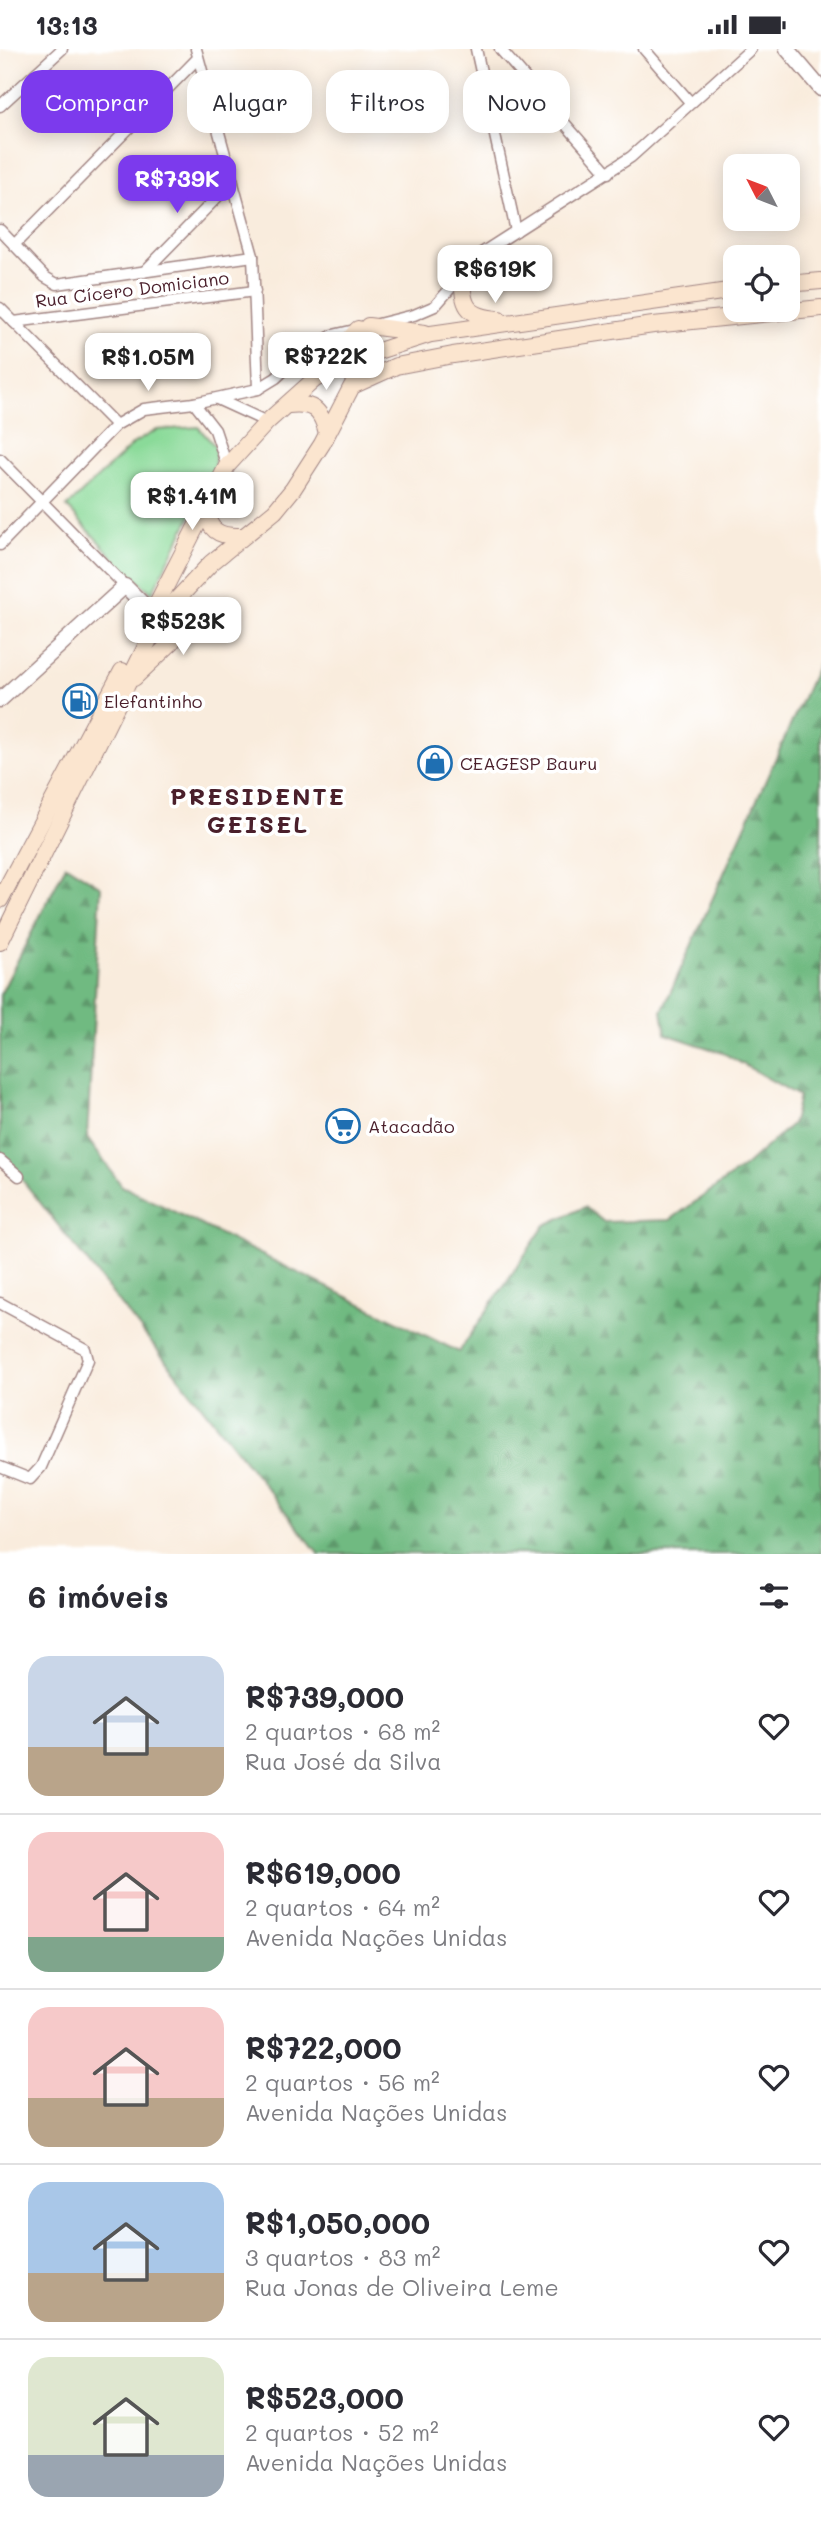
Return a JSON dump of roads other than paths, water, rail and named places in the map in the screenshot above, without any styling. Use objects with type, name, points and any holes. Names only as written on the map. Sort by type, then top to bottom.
[{"type":"main road","points":[[463,273],[461,293],[468,309],[480,318],[519,320]]},
{"type":"main road","points":[[800,283],[821,281]]},
{"type":"main road","points":[[315,379],[369,354],[431,334],[723,292]]},
{"type":"main road","points":[[0,941],[127,684],[168,609],[211,563],[275,511],[293,489],[352,386],[396,366],[653,325],[821,308]]},
{"type":"main road","points":[[0,900],[152,613],[217,482],[228,466],[267,422],[315,379],[363,327],[431,334]]},
{"type":"main road","points":[[288,405],[304,403],[316,407],[324,419],[327,433]]},
{"type":"main road","points":[[217,482],[207,507],[207,522],[221,536],[242,536]]},
{"type":"main road","points":[[127,684],[171,643],[190,613],[196,610],[225,608]]},
{"type":"street","points":[[0,106],[62,49]]},
{"type":"street","points":[[476,49],[516,231]]},
{"type":"street","points":[[500,49],[608,173]]},
{"type":"street","points":[[644,49],[690,102]]},
{"type":"street","points":[[0,545],[116,425],[144,409],[194,404],[258,389],[276,378],[299,356],[333,335],[414,316],[435,306],[480,254],[608,173],[751,49]]},
{"type":"street","points":[[787,49],[821,89]]},
{"type":"street","points":[[197,54],[253,257],[258,389]]},
{"type":"street","points":[[14,245],[197,54]]},
{"type":"street","points":[[144,272],[233,181]]},
{"type":"street","points":[[0,230],[45,277],[57,283],[253,257]]},
{"type":"street","name":"Rua Cícero Domiciano","points":[[14,322],[255,292]]},
{"type":"street","points":[[0,308],[116,425]]},
{"type":"street","points":[[217,399],[267,422]]},
{"type":"street","points":[[194,404],[215,430],[228,466]]},
{"type":"street","points":[[0,459],[152,613]]},
{"type":"street","points":[[0,700],[125,586]]},
{"type":"street","points":[[0,1160],[19,1176]]},
{"type":"street","points":[[0,1303],[85,1349],[88,1360],[41,1467],[30,1479],[0,1467]]},
{"type":"place","name":"Elefantinho","points":[[80,701]]},
{"type":"place","name":"CEAGESP Bauru","points":[[435,763]]},
{"type":"place","name":"Atacadão","points":[[343,1126]]},
{"type":"district","name":"PRESIDENTE GEISEL","points":[[258,809]]}]
